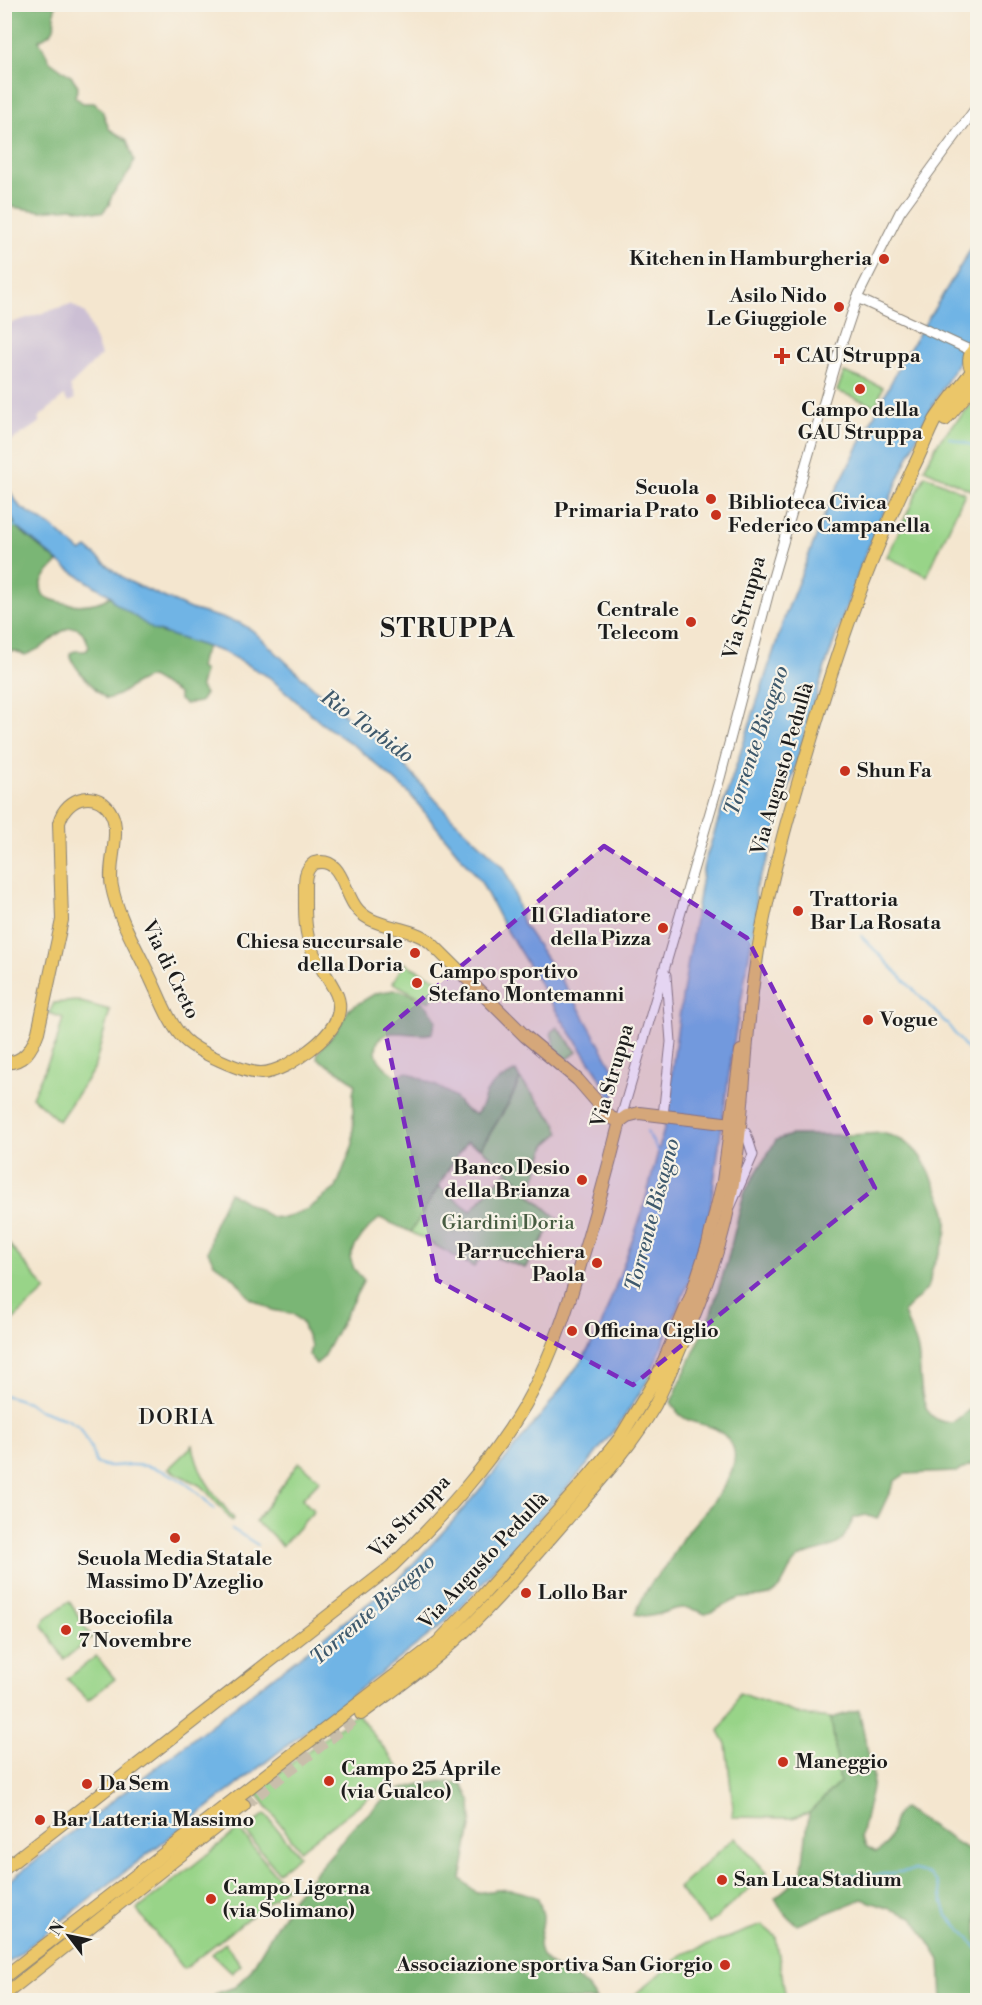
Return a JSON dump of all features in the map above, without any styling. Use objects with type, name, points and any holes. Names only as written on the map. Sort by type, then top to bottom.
[{"type":"main road","points":[[970,347],[969,357],[976,376]]},
{"type":"main road","name":"Via Augusto Pedullà","points":[[4,1977],[438,1642],[541,1530],[620,1438],[657,1377],[691,1296],[708,1244],[723,1182],[732,1125],[738,1063],[747,1030],[757,954],[779,851],[852,607],[900,494],[935,421],[976,376]]},
{"type":"main road","name":"Via di Creto","points":[[4,1063],[16,1062],[29,1051],[38,1032],[62,920],[59,823],[68,805],[78,799],[87,798],[104,805],[112,814],[114,827],[111,881],[116,903],[171,1021],[184,1040],[196,1048],[243,1069],[263,1073],[275,1071],[294,1060],[329,1032],[337,1015],[338,997],[315,957],[305,924],[306,873],[314,863],[325,862],[336,868],[358,911],[369,918],[416,933],[430,942],[510,1022],[578,1080],[612,1118],[620,1121]]},
{"type":"main road","points":[[620,1121],[627,1116],[639,1113],[732,1125]]},
{"type":"main road","name":"Via Struppa","points":[[4,1869],[392,1566],[440,1518],[486,1464],[525,1404],[561,1325],[588,1242],[620,1121]]},
{"type":"main road","name":"Via Augusto Pedullà","points":[[361,1713],[454,1641],[491,1604],[599,1482],[629,1444],[654,1406],[685,1338],[719,1245],[728,1212],[739,1149],[732,1125]]},
{"type":"main road","points":[[4,1995],[244,1805]]},
{"type":"street","name":"Via Struppa","points":[[620,1121],[720,778],[771,584],[856,298],[900,212],[978,105]]},
{"type":"street","points":[[856,298],[970,347]]},
{"type":"street","points":[[664,1116],[671,1042],[666,984],[668,955]]},
{"type":"street","points":[[650,1019],[660,1012],[669,1029]]},
{"type":"street","points":[[628,1092],[632,1104],[639,1113]]},
{"type":"highlighted area","points":[[604,846],[747,938],[875,1188],[633,1385],[437,1280],[385,1030]]},
{"type":"shaded area","points":[[71,304],[85,313],[101,355],[70,386],[75,399],[68,402],[64,396],[38,418],[40,422],[5,445],[5,325]]},
{"type":"green space","points":[[4,5],[56,5],[54,28],[47,36],[39,40],[50,61],[72,77],[78,86],[75,97],[83,103],[94,103],[102,110],[109,129],[127,140],[134,160],[131,170],[102,213],[72,208],[41,211],[5,206]]},
{"type":"green space","name":"Campo della GAU Struppa","points":[[844,372],[883,387],[876,406],[837,391]]},
{"type":"green space","points":[[977,398],[977,493],[924,469],[939,441]]},
{"type":"green space","points":[[925,475],[965,493],[927,576],[887,557]]},
{"type":"green space","points":[[10,514],[16,527],[58,562],[42,582],[42,592],[45,597],[78,605],[95,603],[111,596],[114,602],[161,633],[174,635],[207,647],[200,668],[204,671],[200,686],[205,694],[200,702],[185,704],[179,700],[176,692],[151,677],[106,699],[85,678],[71,658],[70,653],[86,651],[89,647],[81,631],[76,628],[64,630],[41,647],[25,655],[15,651],[5,652],[4,517]]},
{"type":"green space","name":"Campo sportivo Stefano Montemanni","points":[[404,963],[441,982],[430,1002],[393,983]]},
{"type":"green space","points":[[394,990],[407,993],[420,1000],[430,1009],[436,1021],[432,1033],[425,1035],[398,1033],[382,1036],[376,1051],[378,1058],[396,1076],[407,1072],[425,1080],[450,1094],[465,1110],[476,1114],[482,1106],[487,1091],[493,1085],[516,1071],[520,1079],[510,1101],[481,1148],[467,1142],[411,1232],[380,1218],[366,1231],[350,1257],[354,1269],[364,1280],[322,1359],[316,1364],[309,1355],[311,1346],[302,1323],[293,1314],[272,1310],[250,1298],[234,1278],[214,1263],[208,1252],[213,1227],[229,1192],[271,1217],[284,1218],[308,1209],[336,1188],[353,1144],[355,1084],[317,1058],[318,1052],[337,1030],[349,1009],[376,993]]},
{"type":"green space","points":[[77,1001],[110,1010],[94,1069],[59,1121],[32,1097],[56,1044],[63,1018],[49,1013],[54,1003]]},
{"type":"green space","points":[[557,1027],[577,1052],[566,1060],[555,1048],[551,1032]]},
{"type":"green space","points":[[520,1079],[555,1122],[560,1133],[546,1145],[531,1192],[481,1148],[510,1101]]},
{"type":"green space","points":[[882,1133],[894,1136],[911,1146],[923,1160],[946,1210],[947,1232],[944,1244],[933,1265],[929,1285],[904,1312],[917,1346],[923,1399],[931,1415],[940,1421],[952,1423],[977,1404],[977,1462],[956,1472],[905,1474],[895,1481],[877,1519],[866,1515],[854,1518],[840,1542],[830,1548],[798,1559],[778,1590],[770,1595],[738,1599],[705,1614],[684,1608],[654,1615],[635,1614],[648,1588],[670,1560],[684,1536],[720,1492],[733,1465],[734,1453],[730,1442],[724,1435],[711,1427],[685,1419],[671,1402],[709,1319],[727,1262],[744,1193],[776,1140],[791,1135]]},
{"type":"green space","name":"Giardini Doria","points":[[505,1173],[558,1219],[525,1268],[484,1253],[474,1267],[411,1232],[438,1186],[471,1211]]},
{"type":"green space","points":[[5,1239],[46,1290],[4,1327]]},
{"type":"green space","points":[[193,1445],[203,1476],[234,1519],[232,1521],[203,1487],[168,1469]]},
{"type":"green space","points":[[299,1462],[320,1480],[302,1499],[314,1511],[282,1546],[255,1522]]},
{"type":"green space","name":"Bocciofila 7 Novembre","points":[[69,1601],[92,1638],[64,1659],[42,1625],[45,1619]]},
{"type":"green space","points":[[96,1656],[115,1679],[88,1700],[67,1679]]},
{"type":"green space","name":"Maneggio","points":[[739,1693],[802,1715],[831,1718],[840,1782],[809,1813],[792,1818],[732,1817],[733,1806],[726,1744],[719,1731],[729,1716]]},
{"type":"green space","points":[[859,1710],[873,1776],[861,1837],[867,1847],[876,1852],[887,1843],[895,1819],[903,1808],[977,1857],[977,2000],[942,2000],[940,1960],[913,1917],[862,1899],[797,1925],[783,1912],[775,1898],[801,1876],[809,1813],[840,1782],[831,1718]]},
{"type":"green space","name":"Campo 25 Aprile (via Gualco)","points":[[357,1713],[402,1772],[300,1850],[255,1791]]},
{"type":"green space","points":[[442,1781],[463,1785],[471,1803],[472,1821],[461,1879],[477,1893],[508,1890],[538,1898],[543,1916],[539,1942],[540,1952],[549,1963],[584,1984],[596,2000],[215,2000],[215,1994],[235,1987],[250,1971],[293,1898],[349,1831],[381,1802],[399,1790]]},
{"type":"green space","points":[[265,1814],[299,1855],[278,1872],[245,1831]]},
{"type":"green space","name":"Campo Ligorna (via Solimano)","points":[[239,1829],[286,1888],[184,1969],[137,1910]]},
{"type":"green space","name":"San Luca Stadium","points":[[735,1837],[767,1873],[709,1924],[678,1888]]},
{"type":"green space","name":"Associazione sportiva San Giorgio","points":[[762,1925],[776,1937],[786,2000],[630,1999],[683,1954]]},
{"type":"green space","points":[[225,1943],[241,1965],[232,1973],[212,1954]]},
{"type":"water","name":"Torrente Bisagno","points":[[977,239],[977,330],[927,415],[863,560],[824,670],[768,859],[755,888],[757,910],[732,1053],[709,1218],[689,1281],[647,1382],[623,1419],[587,1465],[460,1608],[437,1629],[5,1965],[5,1884],[397,1581],[453,1521],[546,1409],[582,1360],[600,1329],[642,1213],[664,1129],[679,1017],[704,864],[786,613],[828,506],[902,361]]},
{"type":"water","points":[[4,482],[20,507],[51,526],[81,552],[87,548],[130,582],[190,609],[240,623],[252,630],[334,707],[385,744],[452,818],[504,869],[512,886],[523,924],[574,999],[619,1079],[612,1101],[597,1072],[501,921],[481,882],[409,793],[359,749],[321,723],[269,677],[226,653],[154,630],[114,602],[111,596],[66,568],[16,526],[5,502]]},
{"type":"waterway","points":[[949,438],[978,447]]},
{"type":"waterway","points":[[4,527],[17,526]]},
{"type":"waterway","points":[[861,936],[948,1025],[978,1063]]},
{"type":"waterway","name":"Rio Torbido","points":[[647,1132],[659,1152]]},
{"type":"waterway","points":[[4,1395],[28,1402],[39,1410],[68,1420],[80,1427],[96,1463],[109,1466],[128,1465],[156,1468],[178,1478],[214,1509]]},
{"type":"waterway","points":[[232,1529],[258,1545]]},
{"type":"waterway","points":[[794,1879],[809,1880],[826,1874],[869,1876],[915,1870],[929,1874],[937,1882],[947,1916],[978,1950]]},
{"type":"tunnel","points":[[244,1805],[361,1714]]},
{"type":"place","name":"Kitchen in Hamburgheria","points":[[884,259]]},
{"type":"place","name":"Asilo Nido Le Giuggiole","points":[[839,307]]},
{"type":"place","name":"CAU Struppa","points":[[782,356]]},
{"type":"place","name":"Campo della GAU Struppa","points":[[860,389]]},
{"type":"place","name":"Scuola Primaria Prato","points":[[711,499]]},
{"type":"place","name":"Biblioteca Civica Federico Campanella","points":[[716,515]]},
{"type":"place","name":"Centrale Telecom","points":[[691,622]]},
{"type":"place","name":"Shun Fa","points":[[845,771]]},
{"type":"place","name":"Trattoria Bar La Rosata","points":[[798,911]]},
{"type":"place","name":"Il Gladiatore della Pizza","points":[[663,928]]},
{"type":"place","name":"Chiesa succursale della Doria","points":[[415,953]]},
{"type":"place","name":"Campo sportivo Stefano Montemanni","points":[[417,983]]},
{"type":"place","name":"Vogue","points":[[868,1020]]},
{"type":"place","name":"Banco Desio della Brianza","points":[[582,1180]]},
{"type":"place","name":"Parrucchiera Paola","points":[[597,1263]]},
{"type":"place","name":"Officina Ciglio","points":[[572,1331]]},
{"type":"place","name":"Scuola Media Statale Massimo D'Azeglio","points":[[175,1538]]},
{"type":"place","name":"Lollo Bar","points":[[526,1593]]},
{"type":"place","name":"Bocciofila 7 Novembre","points":[[66,1630]]},
{"type":"place","name":"Maneggio","points":[[783,1762]]},
{"type":"place","name":"Campo 25 Aprile (via Gualco)","points":[[329,1781]]},
{"type":"place","name":"Da Sem","points":[[87,1784]]},
{"type":"place","name":"Bar Latteria Massimo","points":[[40,1820]]},
{"type":"place","name":"San Luca Stadium","points":[[722,1880]]},
{"type":"place","name":"Campo Ligorna (via Solimano)","points":[[211,1899]]},
{"type":"place","name":"Associazione sportiva San Giorgio","points":[[725,1965]]},
{"type":"district","name":"STRUPPA","points":[[448,629]]},
{"type":"district","name":"DORIA","points":[[177,1418]]}]
